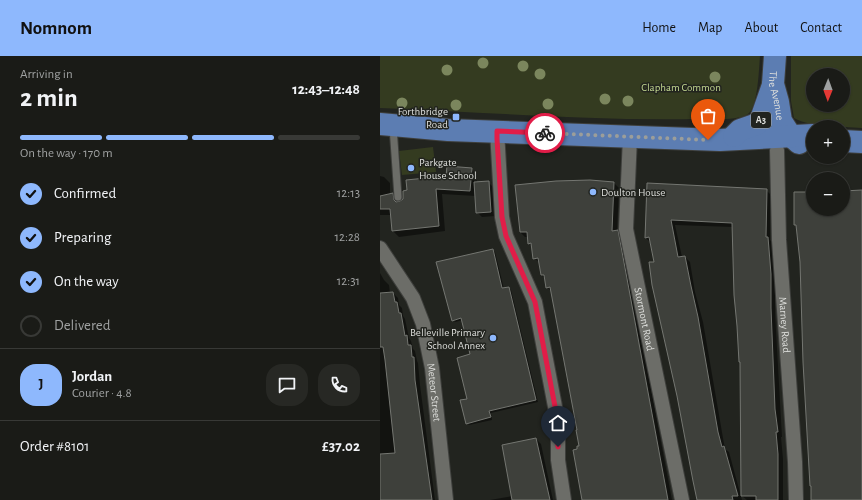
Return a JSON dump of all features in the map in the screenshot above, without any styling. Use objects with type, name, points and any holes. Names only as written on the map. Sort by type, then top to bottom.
[{"type":"highway","name":"The Avenue","points":[[775,56],[773,84],[784,143],[806,144]]},
{"type":"highway","name":"A3","points":[[730,140],[740,130],[757,124],[761,119],[773,84]]},
{"type":"highway","points":[[386,124],[448,130],[784,143]]},
{"type":"highway","points":[[850,142],[862,142]]},
{"type":"street","points":[[497,131],[502,217],[506,236],[535,302],[557,417],[558,460],[564,500]]},
{"type":"street","name":"Stormont Road","points":[[630,137],[626,229],[682,500]]},
{"type":"street","name":"Marney Road","points":[[784,143],[779,240],[795,462],[796,500]]},
{"type":"street","name":"Meteor Street","points":[[380,248],[413,298],[424,330],[432,368],[446,500]]},
{"type":"lane","points":[[386,124],[398,197]]},
{"type":"green space","name":"Clapham Common","points":[[380,56],[760,56],[754,104],[748,114],[744,116],[724,119],[618,119],[380,108]]},
{"type":"green space","points":[[791,56],[862,56],[862,128],[850,127],[850,120],[806,120],[806,123],[794,118],[791,101]]},
{"type":"green space","points":[[433,147],[436,172],[402,175],[399,151]]},
{"type":"building","points":[[447,166],[472,168],[470,191],[436,189],[439,226],[392,231],[390,209],[380,209],[380,196],[393,193],[394,200],[396,202],[400,201],[403,199],[403,191],[407,190],[406,180],[446,176]]},
{"type":"building","points":[[590,180],[614,182],[612,231],[618,230],[668,500],[582,500],[573,450],[577,449],[577,446],[579,446],[577,430],[550,287],[546,288],[544,275],[541,275],[538,258],[533,259],[531,243],[528,244],[527,232],[520,232],[515,185],[556,181]]},
{"type":"building","points":[[489,181],[491,212],[476,213],[474,182]]},
{"type":"building","points":[[647,183],[767,189],[766,237],[768,237],[771,274],[775,409],[778,432],[776,432],[778,454],[778,500],[756,500],[756,496],[741,496],[740,362],[734,295],[732,223],[671,220],[678,257],[685,256],[698,317],[718,432],[722,447],[724,446],[738,496],[732,496],[733,500],[697,500],[677,396],[652,285],[649,262],[654,262],[649,237],[645,238]]},
{"type":"building","points":[[862,190],[862,500],[811,500],[803,362],[800,262],[796,225],[794,225],[794,192],[806,192],[806,216],[850,216],[850,191]]},
{"type":"building","name":"Belleville Primary School Annex","points":[[493,249],[502,288],[509,287],[536,400],[489,411],[491,417],[466,424],[460,400],[467,399],[457,358],[470,354],[461,318],[452,321],[436,262]]},
{"type":"building","points":[[393,292],[399,313],[401,313],[405,336],[407,335],[408,345],[411,345],[412,357],[414,357],[415,380],[432,500],[380,500],[380,454],[395,453],[385,360],[383,347],[380,347],[380,293]]},
{"type":"building","points":[[536,438],[550,500],[512,500],[502,445]]},
{"type":"way so far","points":[[545,133],[708,140]]},
{"type":"place","name":"Forthbridge Road","points":[[456,117]]},
{"type":"place","name":"Parkgate House School","points":[[411,168]]},
{"type":"place","name":"Doulton House","points":[[593,192]]},
{"type":"place","name":"Belleville Primary School Annex","points":[[493,338]]},
{"type":"route","points":[[545,133],[497,131],[497,139],[502,217],[506,236],[535,302],[557,417],[558,447]]}]
